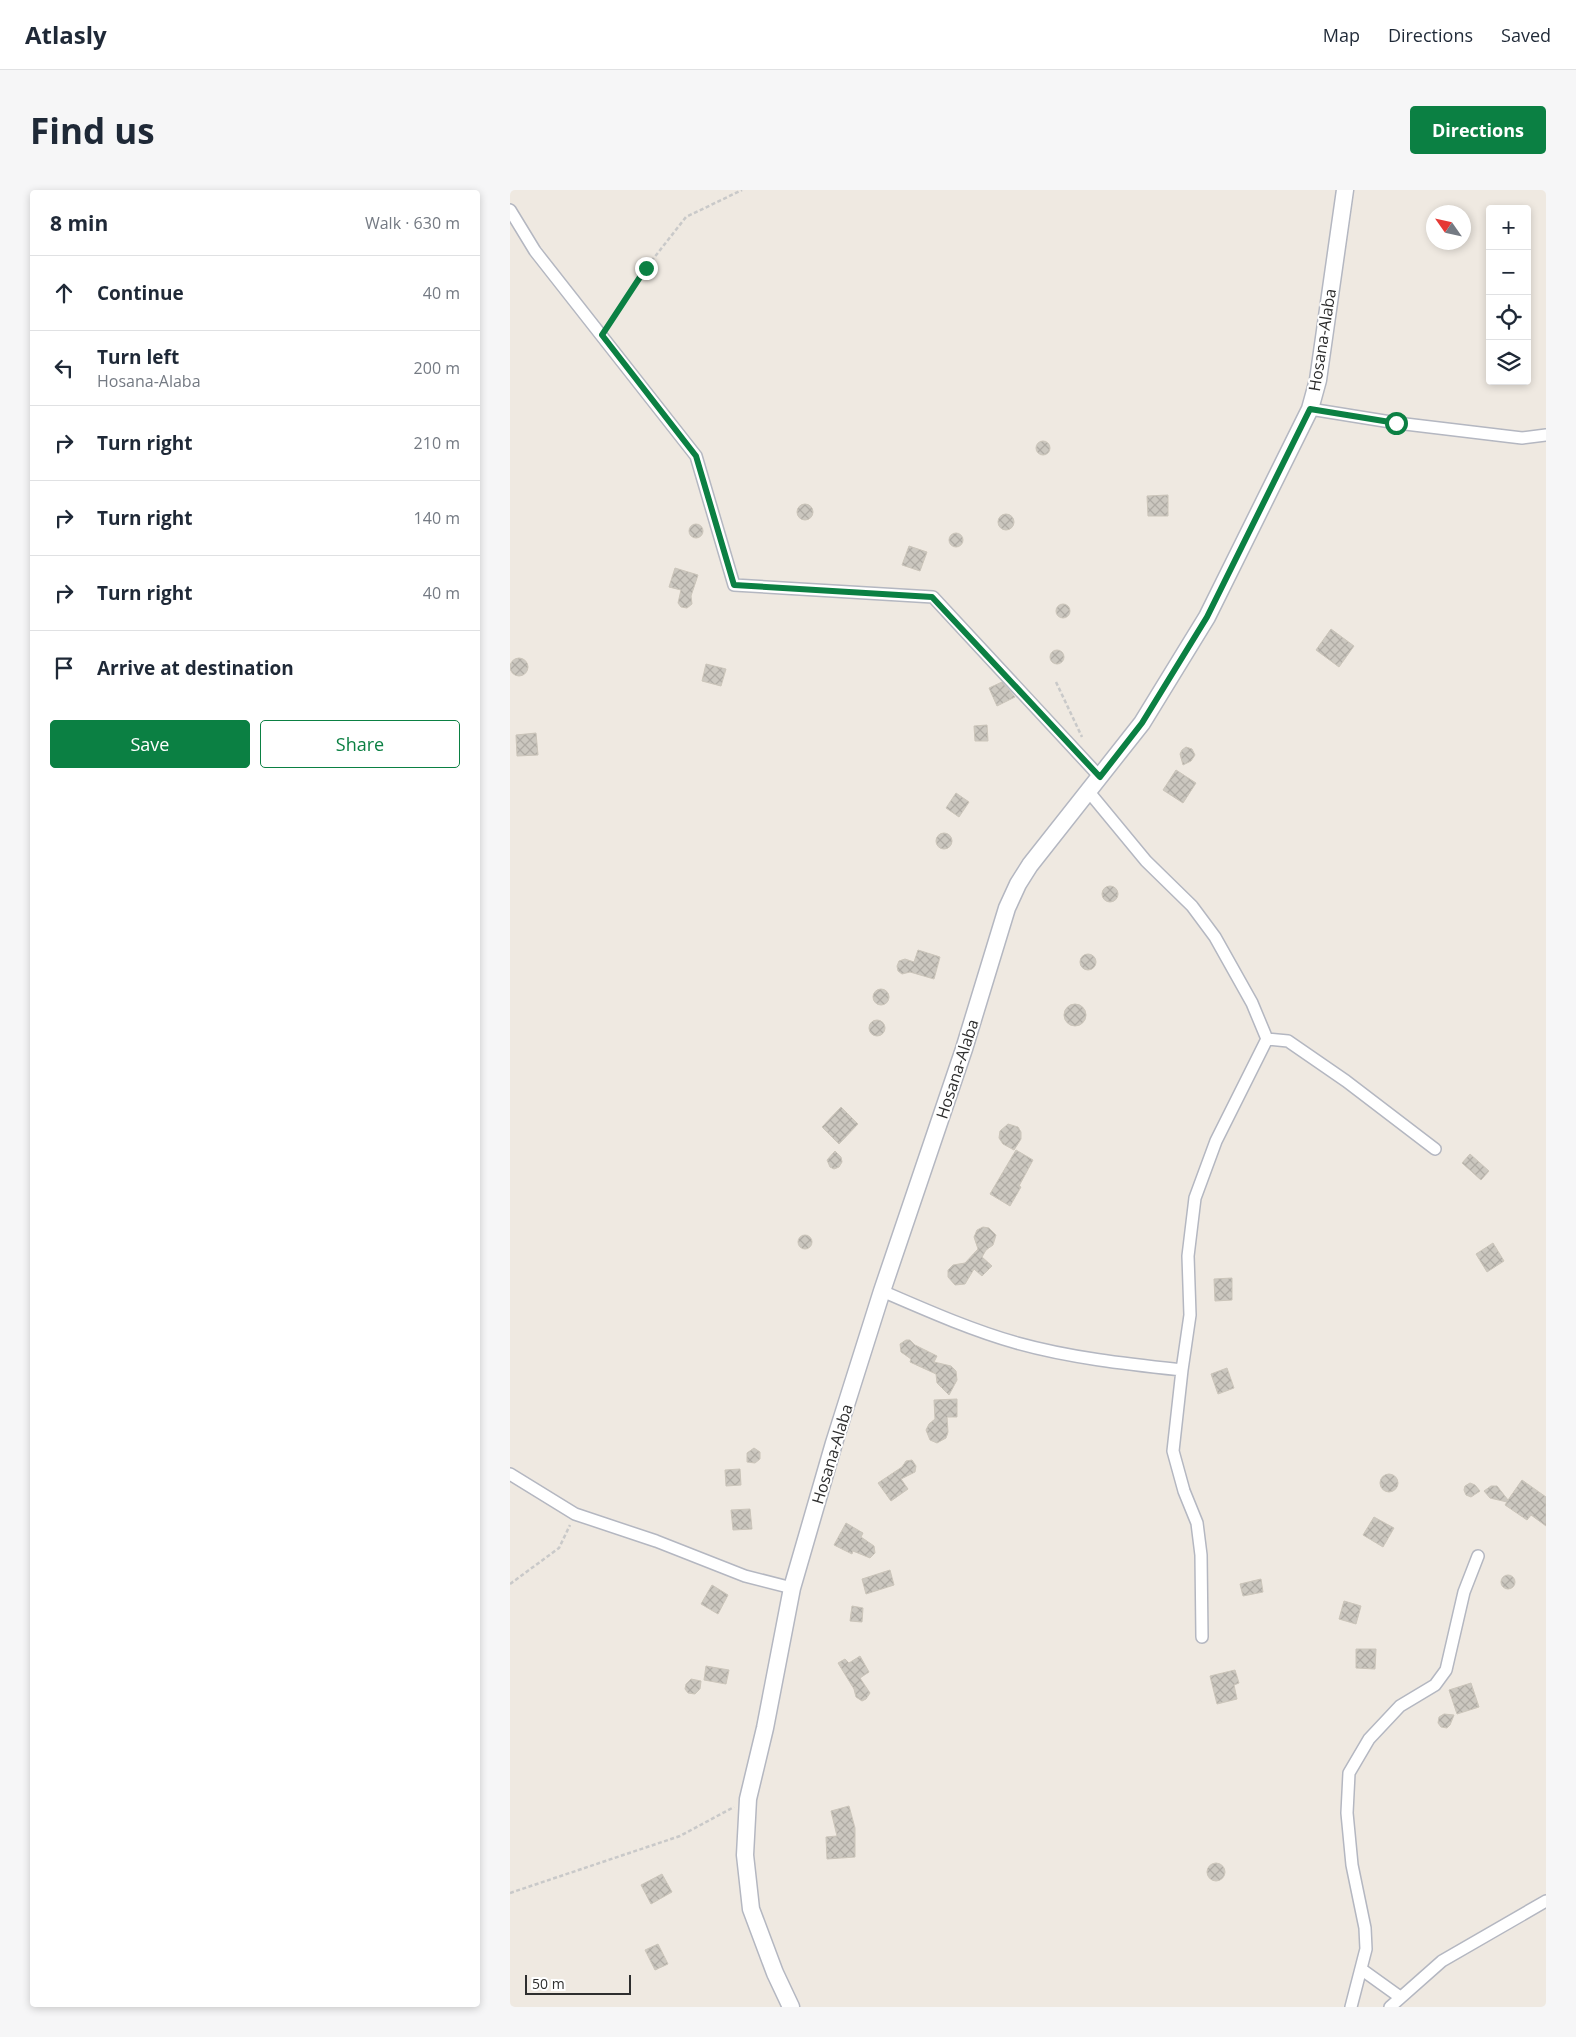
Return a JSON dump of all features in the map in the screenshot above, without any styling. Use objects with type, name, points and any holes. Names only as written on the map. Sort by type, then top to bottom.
[{"type":"main road","name":"Hosana-Alaba","points":[[791,2007],[775,1973],[751,1909],[745,1855],[748,1799],[765,1728],[792,1588],[834,1444],[882,1291],[964,1049],[1007,908],[1018,884],[1030,865],[1142,723],[1207,617],[1310,409],[1318,380],[1345,190]]},
{"type":"street","points":[[510,210],[535,251],[696,456],[734,585],[932,597],[1100,777]]},
{"type":"street","points":[[1310,409],[1396,423],[1522,438],[1546,436]]},
{"type":"street","points":[[1089,792],[1146,861],[1192,906],[1215,937],[1252,1003],[1267,1039],[1216,1141],[1195,1198],[1188,1256],[1190,1315],[1174,1450],[1184,1491],[1197,1523],[1201,1555],[1202,1637]]},
{"type":"street","points":[[1267,1039],[1288,1041],[1346,1081],[1435,1148]]},
{"type":"street","points":[[882,1291],[941,1316],[1017,1343],[1100,1361],[1182,1370]]},
{"type":"street","points":[[510,1474],[575,1514],[656,1541],[745,1576],[792,1588]]},
{"type":"street","points":[[1351,2007],[1366,1950],[1365,1928],[1351,1857],[1347,1812],[1349,1773],[1369,1738],[1400,1706],[1435,1685],[1446,1670],[1464,1592],[1478,1556]]},
{"type":"street","points":[[1390,2007],[1442,1961],[1546,1900]]},
{"type":"street","points":[[1361,1969],[1400,1997]]},
{"type":"path","points":[[602,335],[646,268],[686,217],[742,190]]},
{"type":"path","points":[[1056,682],[1084,743]]},
{"type":"path","points":[[510,1584],[560,1548],[575,1514]]},
{"type":"path","points":[[510,1893],[680,1836],[748,1799]]},
{"type":"building","points":[[1040,441],[1046,441],[1050,448],[1046,455],[1040,455],[1036,451],[1036,445]]},
{"type":"building","points":[[1168,495],[1168,516],[1148,516],[1147,496]]},
{"type":"building","points":[[802,504],[808,504],[813,509],[811,518],[802,520],[797,515],[797,509]]},
{"type":"building","points":[[1006,514],[1014,522],[1006,530],[998,522]]},
{"type":"building","points":[[693,524],[699,524],[703,531],[699,538],[693,538],[689,534],[689,528]]},
{"type":"building","points":[[953,533],[959,533],[963,540],[959,547],[953,547],[949,543],[949,537]]},
{"type":"building","points":[[909,546],[927,552],[920,571],[902,565]]},
{"type":"building","points":[[675,568],[698,575],[691,596],[692,604],[687,608],[681,607],[678,603],[681,590],[669,587]]},
{"type":"building","points":[[1060,604],[1066,604],[1070,611],[1066,618],[1060,618],[1056,614],[1056,608]]},
{"type":"building","points":[[1331,629],[1354,646],[1339,667],[1316,650]]},
{"type":"building","points":[[1054,650],[1060,650],[1064,657],[1060,664],[1054,664],[1050,660],[1050,654]]},
{"type":"building","points":[[515,658],[523,658],[528,663],[526,674],[515,676],[510,671],[510,663]]},
{"type":"building","points":[[706,664],[726,669],[721,686],[702,681]]},
{"type":"building","points":[[1002,682],[1015,697],[997,706],[989,688]]},
{"type":"building","points":[[987,725],[988,741],[975,741],[974,726]]},
{"type":"building","points":[[536,733],[538,755],[517,756],[516,735]]},
{"type":"building","points":[[1186,747],[1192,749],[1195,755],[1191,761],[1183,765],[1180,754]]},
{"type":"building","points":[[1176,770],[1196,783],[1183,803],[1163,790]]},
{"type":"building","points":[[956,793],[969,802],[959,817],[946,808]]},
{"type":"building","points":[[944,833],[952,841],[944,849],[936,841]]},
{"type":"building","points":[[1110,886],[1118,894],[1110,902],[1102,894]]},
{"type":"building","points":[[918,950],[940,957],[934,979],[910,972],[902,974],[898,971],[899,961],[905,959],[914,962]]},
{"type":"building","points":[[1088,954],[1096,962],[1088,970],[1080,962]]},
{"type":"building","points":[[881,989],[889,997],[881,1005],[873,997]]},
{"type":"building","points":[[1075,1004],[1083,1007],[1086,1015],[1083,1023],[1075,1026],[1067,1023],[1064,1015],[1067,1007]]},
{"type":"building","points":[[877,1020],[885,1028],[877,1036],[869,1028]]},
{"type":"building","points":[[841,1107],[858,1124],[839,1144],[822,1127]]},
{"type":"building","points":[[1008,1124],[1018,1127],[1021,1132],[1021,1139],[1014,1150],[1003,1144],[999,1138],[1000,1131]]},
{"type":"building","points":[[1016,1150],[1033,1160],[1010,1206],[990,1194]]},
{"type":"building","points":[[835,1151],[841,1157],[842,1162],[839,1167],[834,1169],[830,1167],[827,1160]]},
{"type":"building","points":[[1470,1154],[1489,1171],[1481,1180],[1462,1163]]},
{"type":"building","points":[[983,1227],[989,1228],[996,1235],[993,1245],[986,1250],[982,1257],[992,1266],[982,1276],[974,1269],[965,1284],[955,1285],[948,1277],[948,1270],[953,1265],[965,1263],[978,1249],[974,1237],[977,1230]]},
{"type":"building","points":[[802,1235],[808,1235],[812,1242],[808,1249],[802,1249],[798,1245],[798,1239]]},
{"type":"building","points":[[1493,1243],[1504,1261],[1487,1272],[1476,1254]]},
{"type":"building","points":[[1232,1278],[1232,1300],[1215,1301],[1214,1279]]},
{"type":"building","points":[[910,1340],[915,1345],[937,1356],[934,1362],[951,1366],[956,1371],[957,1380],[949,1395],[937,1383],[936,1374],[910,1362],[911,1359],[901,1352],[900,1344]]},
{"type":"building","points":[[1227,1368],[1234,1388],[1218,1394],[1211,1374]]},
{"type":"building","points":[[957,1399],[957,1417],[947,1417],[948,1432],[946,1438],[937,1443],[930,1440],[926,1430],[935,1419],[934,1400]]},
{"type":"building","points":[[754,1448],[760,1452],[760,1459],[755,1463],[747,1462],[747,1453]]},
{"type":"building","points":[[912,1460],[916,1466],[915,1472],[901,1479],[908,1489],[891,1501],[878,1483],[902,1467],[906,1461]]},
{"type":"building","points":[[740,1469],[741,1485],[726,1486],[725,1470]]},
{"type":"building","points":[[1389,1474],[1396,1476],[1398,1483],[1396,1490],[1389,1492],[1382,1490],[1380,1483],[1382,1476]]},
{"type":"building","points":[[1522,1480],[1546,1497],[1546,1526],[1531,1515],[1527,1520],[1505,1505],[1507,1502],[1490,1498],[1484,1491],[1491,1486],[1497,1486],[1508,1500]]},
{"type":"building","points":[[1470,1483],[1475,1485],[1480,1491],[1471,1497],[1466,1495],[1464,1490],[1465,1486]]},
{"type":"building","points":[[750,1509],[752,1529],[733,1530],[731,1510]]},
{"type":"building","points":[[1374,1517],[1394,1528],[1383,1547],[1363,1535]]},
{"type":"building","points":[[846,1523],[863,1533],[861,1537],[874,1546],[875,1553],[870,1558],[853,1551],[852,1554],[834,1545]]},
{"type":"building","points":[[890,1570],[894,1585],[866,1594],[862,1579]]},
{"type":"building","points":[[1508,1575],[1513,1577],[1515,1582],[1513,1587],[1508,1589],[1503,1587],[1501,1582],[1503,1577]]},
{"type":"building","points":[[1261,1579],[1263,1592],[1243,1596],[1240,1584]]},
{"type":"building","points":[[712,1585],[728,1595],[718,1614],[701,1604]]},
{"type":"building","points":[[1344,1601],[1361,1606],[1356,1624],[1339,1619]]},
{"type":"building","points":[[852,1606],[863,1608],[862,1622],[850,1621]]},
{"type":"building","points":[[1356,1649],[1376,1649],[1375,1669],[1356,1668]]},
{"type":"building","points":[[860,1656],[869,1672],[860,1678],[870,1693],[862,1701],[856,1697],[854,1689],[838,1663],[845,1659],[849,1663]]},
{"type":"building","points":[[706,1666],[729,1670],[726,1684],[704,1680]]},
{"type":"building","points":[[1235,1670],[1239,1683],[1234,1685],[1237,1699],[1217,1704],[1210,1676]]},
{"type":"building","points":[[691,1679],[701,1681],[700,1689],[695,1694],[688,1693],[685,1689],[686,1684]]},
{"type":"building","points":[[1471,1683],[1479,1707],[1457,1714],[1449,1690]]},
{"type":"building","points":[[1444,1714],[1454,1715],[1447,1728],[1441,1727],[1438,1723],[1439,1717]]},
{"type":"building","points":[[849,1806],[855,1828],[855,1857],[827,1859],[826,1837],[837,1836],[831,1811]]},
{"type":"building","points":[[1212,1863],[1220,1863],[1225,1868],[1223,1879],[1212,1881],[1207,1876],[1207,1868]]},
{"type":"building","points":[[662,1874],[672,1892],[651,1904],[641,1885]]},
{"type":"building","points":[[658,1944],[668,1964],[655,1970],[645,1950]]},
{"type":"route","points":[[646,268],[602,335],[696,456],[734,585],[932,597],[1100,777],[1142,723],[1207,617],[1310,409],[1396,423]]}]
